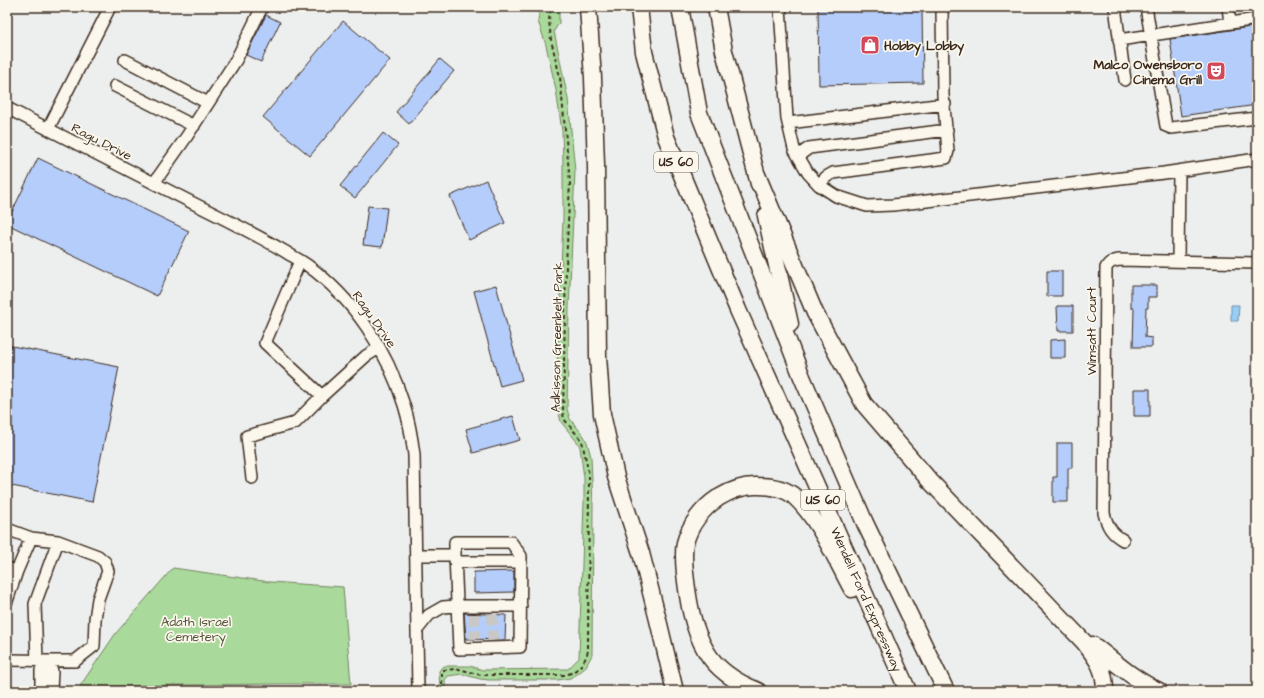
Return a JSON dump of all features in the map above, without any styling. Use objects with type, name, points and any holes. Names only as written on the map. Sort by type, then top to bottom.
[{"type":"highway","points":[[588,7],[593,78],[596,165],[598,356],[602,414],[616,477],[643,560],[674,691]]},
{"type":"highway","name":"Wendell Ford Expressway","points":[[639,7],[644,52],[666,137],[738,310],[908,691]]},
{"type":"highway","name":"US 60","points":[[680,7],[699,113],[802,377],[865,523],[946,691]]},
{"type":"highway","points":[[716,7],[724,51],[756,175],[802,377]]},
{"type":"highway","points":[[756,175],[815,314],[864,404],[930,481],[1071,628],[1098,659],[1103,673],[1105,691]]},
{"type":"highway","points":[[758,691],[731,677],[707,652],[691,614],[684,556],[685,542],[693,523],[705,508],[734,489],[753,486],[766,486],[780,489],[793,496],[807,510],[820,529],[908,691]]},
{"type":"highway","points":[[1071,628],[1135,678],[1159,691]]},
{"type":"street","points":[[48,129],[101,22],[110,7]]},
{"type":"street","points":[[154,183],[194,126],[236,60],[262,7]]},
{"type":"street","points":[[780,7],[788,123],[794,149],[808,173],[819,185],[836,196],[867,206],[893,205],[1179,171],[1257,158]]},
{"type":"street","points":[[819,185],[826,177],[833,173],[946,158],[948,154],[944,95],[942,7]]},
{"type":"street","points":[[1115,7],[1125,80]]},
{"type":"street","points":[[1146,7],[1166,126],[1170,128],[1257,118]]},
{"type":"street","points":[[1228,7],[1230,23]]},
{"type":"street","points":[[1119,40],[1257,19]]},
{"type":"street","points":[[125,60],[208,103]]},
{"type":"street","points":[[115,86],[194,126]]},
{"type":"street","points":[[788,123],[945,104]]},
{"type":"street","name":"Ragu Drive","points":[[7,108],[263,239],[300,261],[326,279],[359,316],[380,348],[396,382],[405,406],[411,430],[414,455],[418,691]]},
{"type":"street","points":[[798,156],[809,148],[947,130]]},
{"type":"street","points":[[1178,262],[1179,171]]},
{"type":"street","name":"Wimsatt Court","points":[[1123,540],[1115,536],[1110,530],[1104,513],[1106,268],[1113,261],[1119,260],[1257,263]]},
{"type":"street","points":[[300,261],[266,344],[322,396]]},
{"type":"street","points":[[252,478],[247,436],[295,423],[366,356],[380,348]]},
{"type":"street","points":[[7,529],[31,538],[58,541],[98,556],[105,562],[108,571],[98,599],[94,618],[94,646],[75,661],[43,662],[7,660]]},
{"type":"street","points":[[7,601],[12,570],[31,538]]},
{"type":"street","points":[[41,691],[41,670],[43,662],[35,604],[58,541]]},
{"type":"street","points":[[455,542],[511,542],[521,556],[521,562],[520,647],[475,644],[459,649],[456,606],[455,542]]},
{"type":"street","points":[[416,555],[455,559],[521,562]]},
{"type":"street","points":[[417,630],[429,615],[443,607],[456,606],[474,610],[492,610],[521,606]]},
{"type":"street","points":[[43,662],[52,671],[51,691]]},
{"type":"path","name":"Adkisson Greenbelt Park","points":[[442,691],[442,672],[444,670],[459,669],[481,675],[565,675],[580,667],[587,656],[588,650],[589,475],[582,441],[568,425],[563,414],[566,265],[570,183],[562,97],[550,31],[551,7]]},
{"type":"green space","points":[[540,7],[559,7],[559,23],[554,31],[568,99],[575,171],[569,308],[567,409],[570,419],[587,442],[591,457],[593,505],[592,655],[585,668],[570,678],[558,680],[489,680],[462,674],[448,676],[445,680],[445,691],[440,691],[439,671],[445,666],[470,666],[483,670],[568,669],[579,658],[584,478],[580,447],[561,422],[558,409],[557,368],[563,219],[562,131],[556,90],[546,45],[538,21]]},
{"type":"green space","name":"Adath Israel Cemetery","points":[[173,568],[270,582],[343,587],[351,684],[80,686],[116,633]]},
{"type":"water","points":[[1231,305],[1239,305],[1238,321],[1231,321]]},
{"type":"building","name":"Hobby Lobby","points":[[818,7],[922,7],[923,83],[819,85]]},
{"type":"building","points":[[266,15],[280,22],[261,62],[246,55]]},
{"type":"building","points":[[343,21],[390,60],[310,156],[263,117]]},
{"type":"building","name":"Malco Owensboro Cinema Grill","points":[[1257,26],[1257,105],[1181,116],[1170,39]]},
{"type":"building","points":[[440,59],[454,71],[409,124],[396,112]]},
{"type":"building","points":[[383,133],[398,145],[355,198],[340,186]]},
{"type":"building","points":[[38,158],[189,231],[157,296],[7,224]]},
{"type":"building","points":[[486,180],[505,223],[469,240],[450,196]]},
{"type":"building","points":[[368,206],[387,208],[382,247],[363,245]]},
{"type":"building","points":[[1047,271],[1062,271],[1062,296],[1047,296]]},
{"type":"building","points":[[496,285],[522,380],[500,386],[474,291]]},
{"type":"building","points":[[1131,285],[1157,285],[1157,297],[1148,297],[1148,308],[1146,308],[1145,337],[1152,338],[1152,347],[1133,347],[1134,308],[1131,308]]},
{"type":"building","points":[[1057,306],[1073,306],[1073,331],[1058,331]]},
{"type":"building","points":[[1065,339],[1065,358],[1050,358],[1050,340]]},
{"type":"building","points":[[7,345],[119,367],[92,502],[7,485]]},
{"type":"building","points":[[1134,389],[1150,389],[1150,416],[1134,416]]},
{"type":"building","points":[[513,416],[520,440],[473,453],[466,429]]},
{"type":"building","points":[[1057,443],[1072,443],[1072,468],[1068,468],[1068,502],[1053,502],[1053,477],[1057,477]]},
{"type":"building","points":[[514,571],[514,592],[474,593],[474,572]]},
{"type":"building","points":[[464,613],[506,615],[505,640],[466,639]]},
{"type":"tunnel","points":[[474,614],[475,639]]},
{"type":"tunnel","points":[[492,614],[493,640]]},
{"type":"place","name":"Hobby Lobby","points":[[870,45]]},
{"type":"place","name":"Malco Owensboro Cinema Grill","points":[[1216,71]]}]
